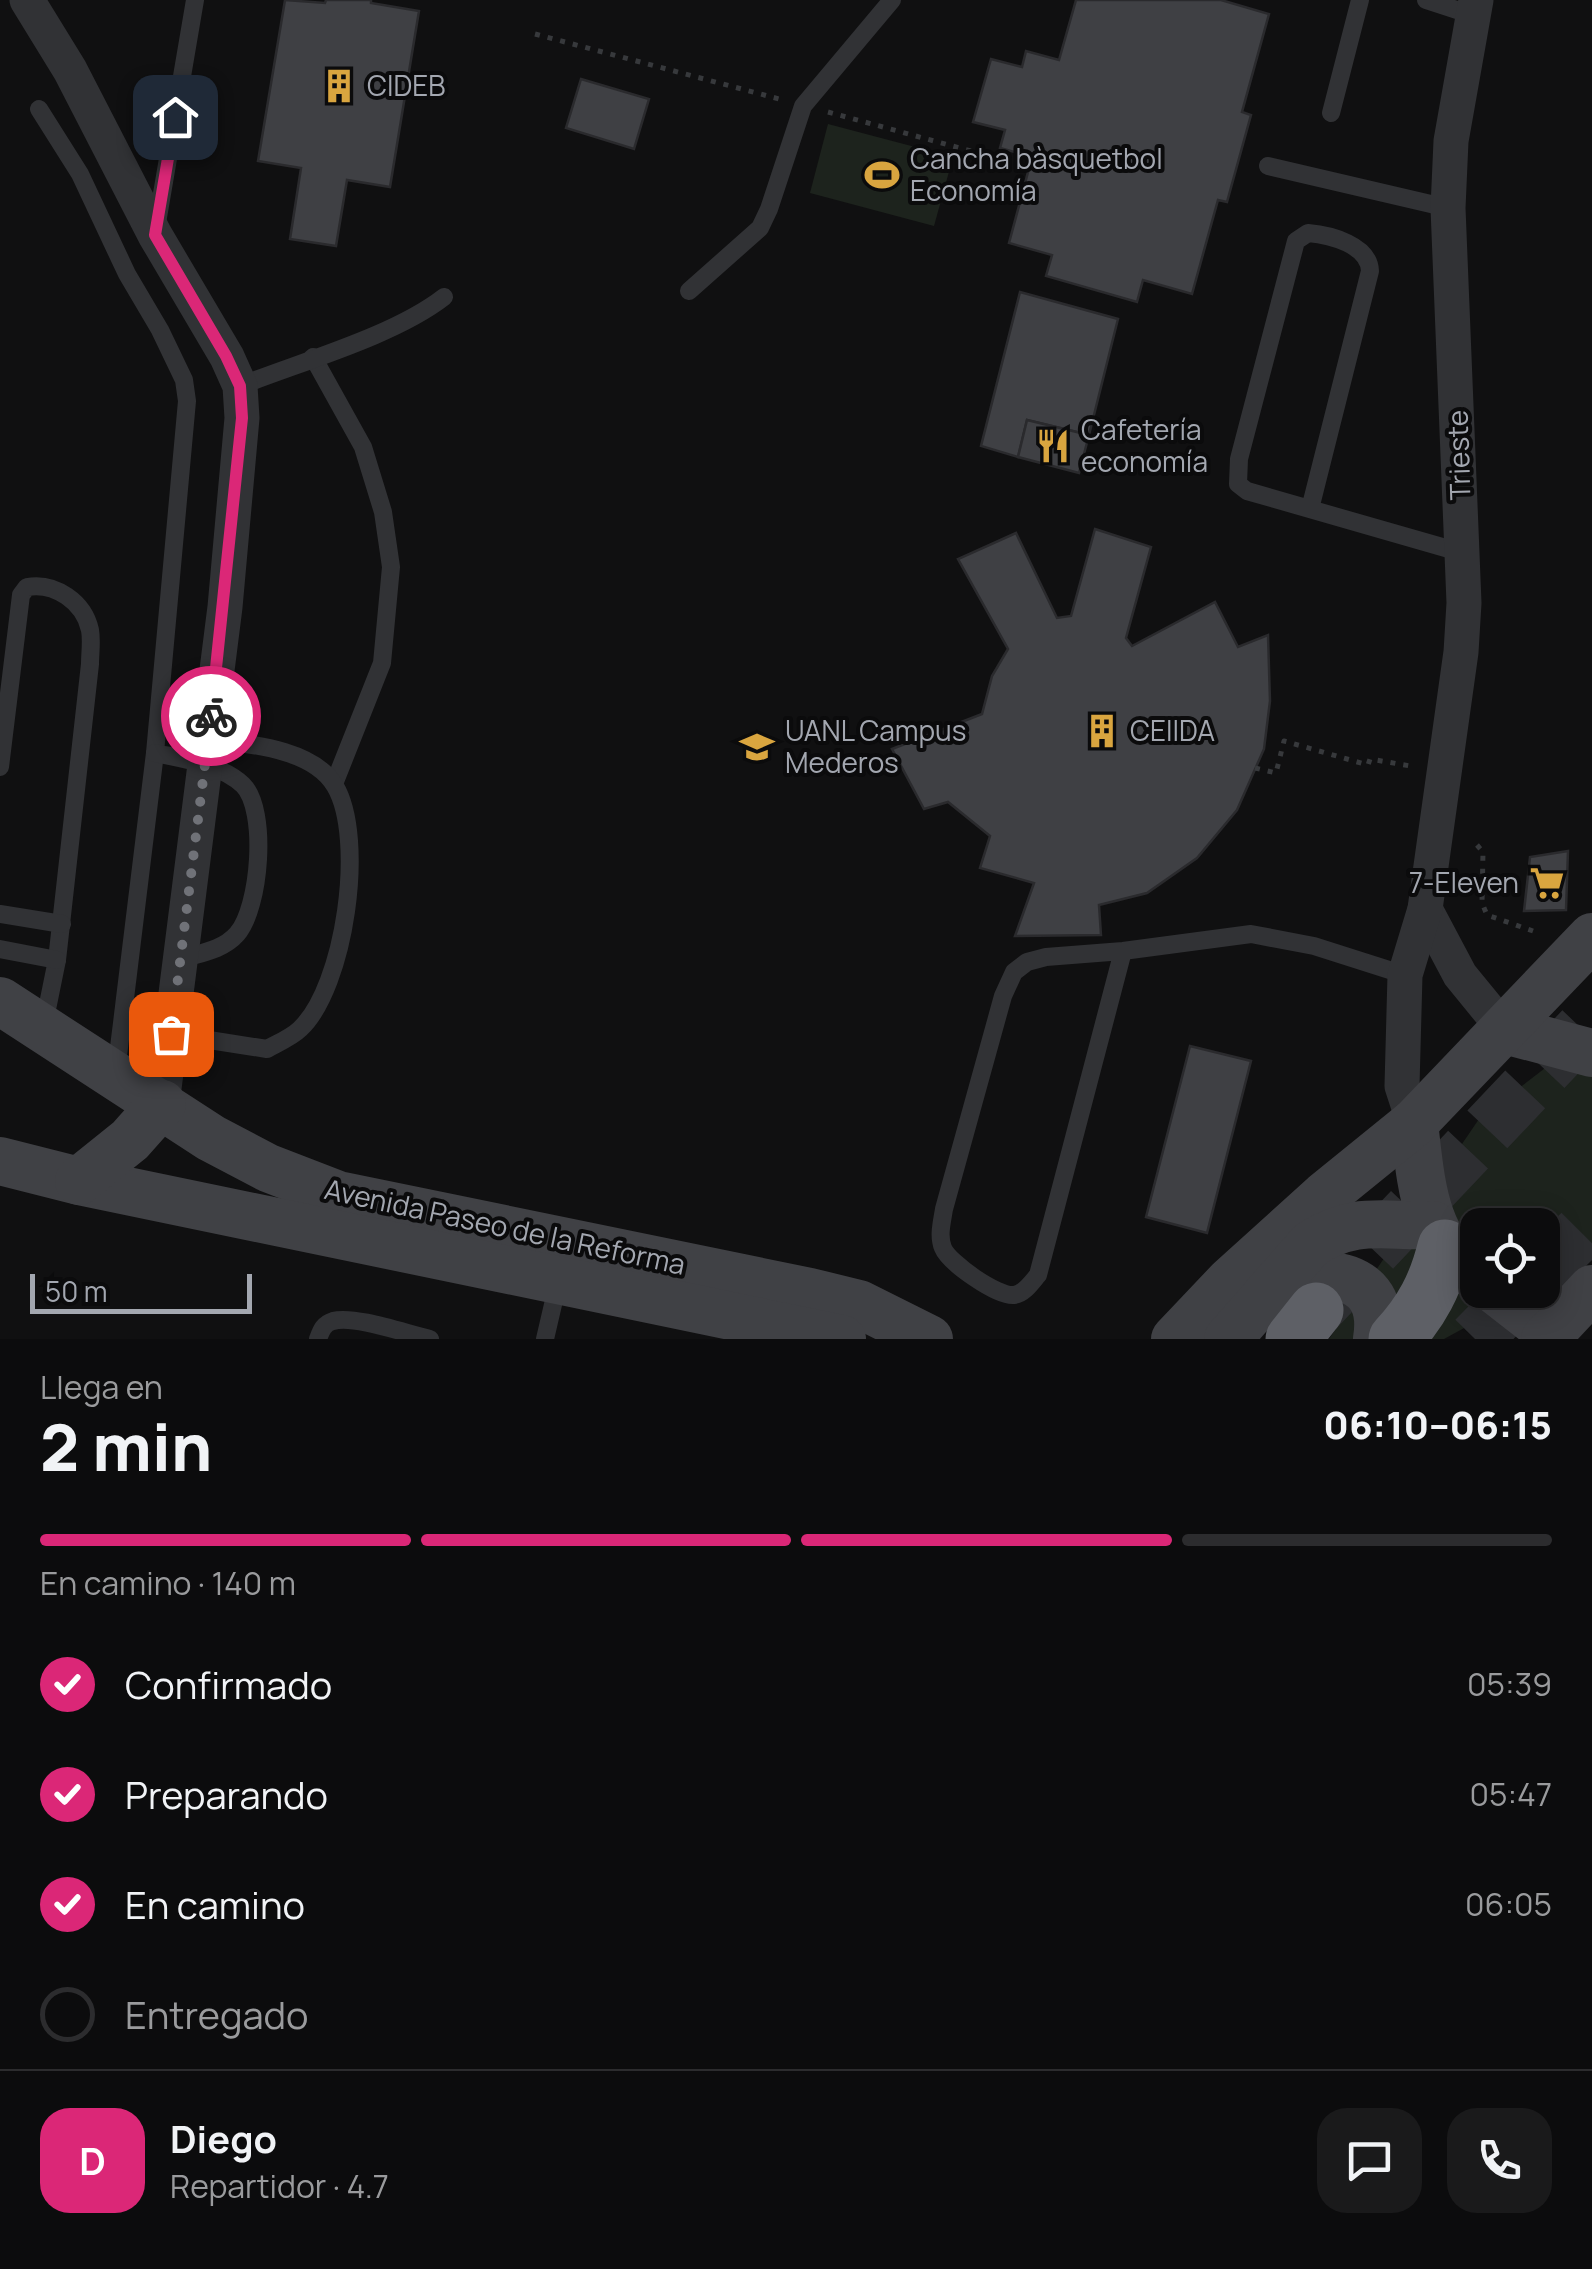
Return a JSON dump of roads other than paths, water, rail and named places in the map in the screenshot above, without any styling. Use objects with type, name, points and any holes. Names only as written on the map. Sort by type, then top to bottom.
[{"type":"highway","points":[[1396,1339],[1424,1306],[1452,1250]]},
{"type":"street","points":[[27,0],[70,70],[98,167],[155,235],[226,356],[240,386],[242,418],[225,607],[162,1104],[130,1140],[79,1181]]},
{"type":"street","name":"Trieste","points":[[1414,1123],[1402,1086],[1405,975],[1425,909],[1461,652],[1463,553],[1448,208],[1451,141],[1474,8]]},
{"type":"street","points":[[1425,909],[1460,975],[1505,1030],[1592,1053]]},
{"type":"street","points":[[1176,1339],[1230,1281],[1414,1123],[1592,937]]},
{"type":"street","name":"Avenida Paseo de la Reforma","points":[[0,1000],[211,1138],[268,1168],[338,1195],[838,1338]]},
{"type":"street","points":[[1414,1123],[1423,1196],[1452,1250]]},
{"type":"street","name":"Avenida Paseo de la Reforma","points":[[0,1162],[79,1181],[562,1261],[859,1304],[929,1339]]},
{"type":"street","points":[[1298,1308],[1311,1244],[1340,1227],[1356,1224],[1452,1250]]},
{"type":"street","points":[[1228,1339],[1298,1308],[1336,1274],[1360,1284],[1378,1316],[1377,1339]]},
{"type":"street","points":[[1516,1308],[1550,1337],[1592,1289]]},
{"type":"lane","points":[[155,235],[195,0]]},
{"type":"lane","points":[[690,291],[760,228],[770,209],[803,106],[892,0]]},
{"type":"lane","points":[[1331,114],[1360,0]]},
{"type":"lane","points":[[1426,0],[1474,8]]},
{"type":"lane","points":[[39,108],[98,167],[188,401],[155,753],[115,1077]]},
{"type":"lane","points":[[1268,166],[1448,208]]},
{"type":"lane","points":[[1310,508],[1370,271],[1366,255],[1359,249],[1308,233],[1296,242],[1237,474],[1238,484],[1247,492],[1463,553]]},
{"type":"lane","points":[[240,386],[390,328],[444,297]]},
{"type":"lane","points":[[313,358],[363,447],[383,512],[392,567],[382,664],[334,784]]},
{"type":"lane","points":[[0,767],[22,596],[27,587],[49,588],[66,595],[81,610],[90,630],[90,664],[62,924],[43,1030]]},
{"type":"lane","points":[[181,959],[223,946],[240,931],[253,888],[258,840],[256,807],[242,785],[206,752]]},
{"type":"lane","points":[[155,753],[301,756],[334,784],[349,833],[345,918],[332,979],[301,1028],[268,1049],[171,1034]]},
{"type":"lane","points":[[0,914],[62,924]]},
{"type":"lane","points":[[1124,952],[1038,1275],[1016,1295],[1005,1294],[967,1274],[944,1251],[940,1236],[1003,996],[1014,972],[1027,962],[1046,956],[1124,952],[1251,934],[1314,946],[1405,975]]},
{"type":"lane","points":[[0,949],[57,960]]},
{"type":"lane","points":[[545,1339],[562,1261]]},
{"type":"lane","points":[[318,1339],[324,1326],[334,1320],[350,1320],[430,1339]]},
{"type":"tunnel","points":[[1316,1310],[1592,1019]]},
{"type":"tunnel","points":[[1560,1253],[1592,1221]]},
{"type":"tunnel","points":[[1475,1339],[1505,1308]]},
{"type":"place","name":"CIDEB","points":[[339,86]]},
{"type":"place","name":"Cancha bàsquetbol Economía","points":[[882,175]]},
{"type":"place","name":"Cafetería economía","points":[[1053,446]]},
{"type":"place","name":"CEIIDA","points":[[1102,731]]},
{"type":"place","name":"UANL Campus Mederos","points":[[757,747]]},
{"type":"place","name":"7-Eleven","points":[[1547,883]]}]
